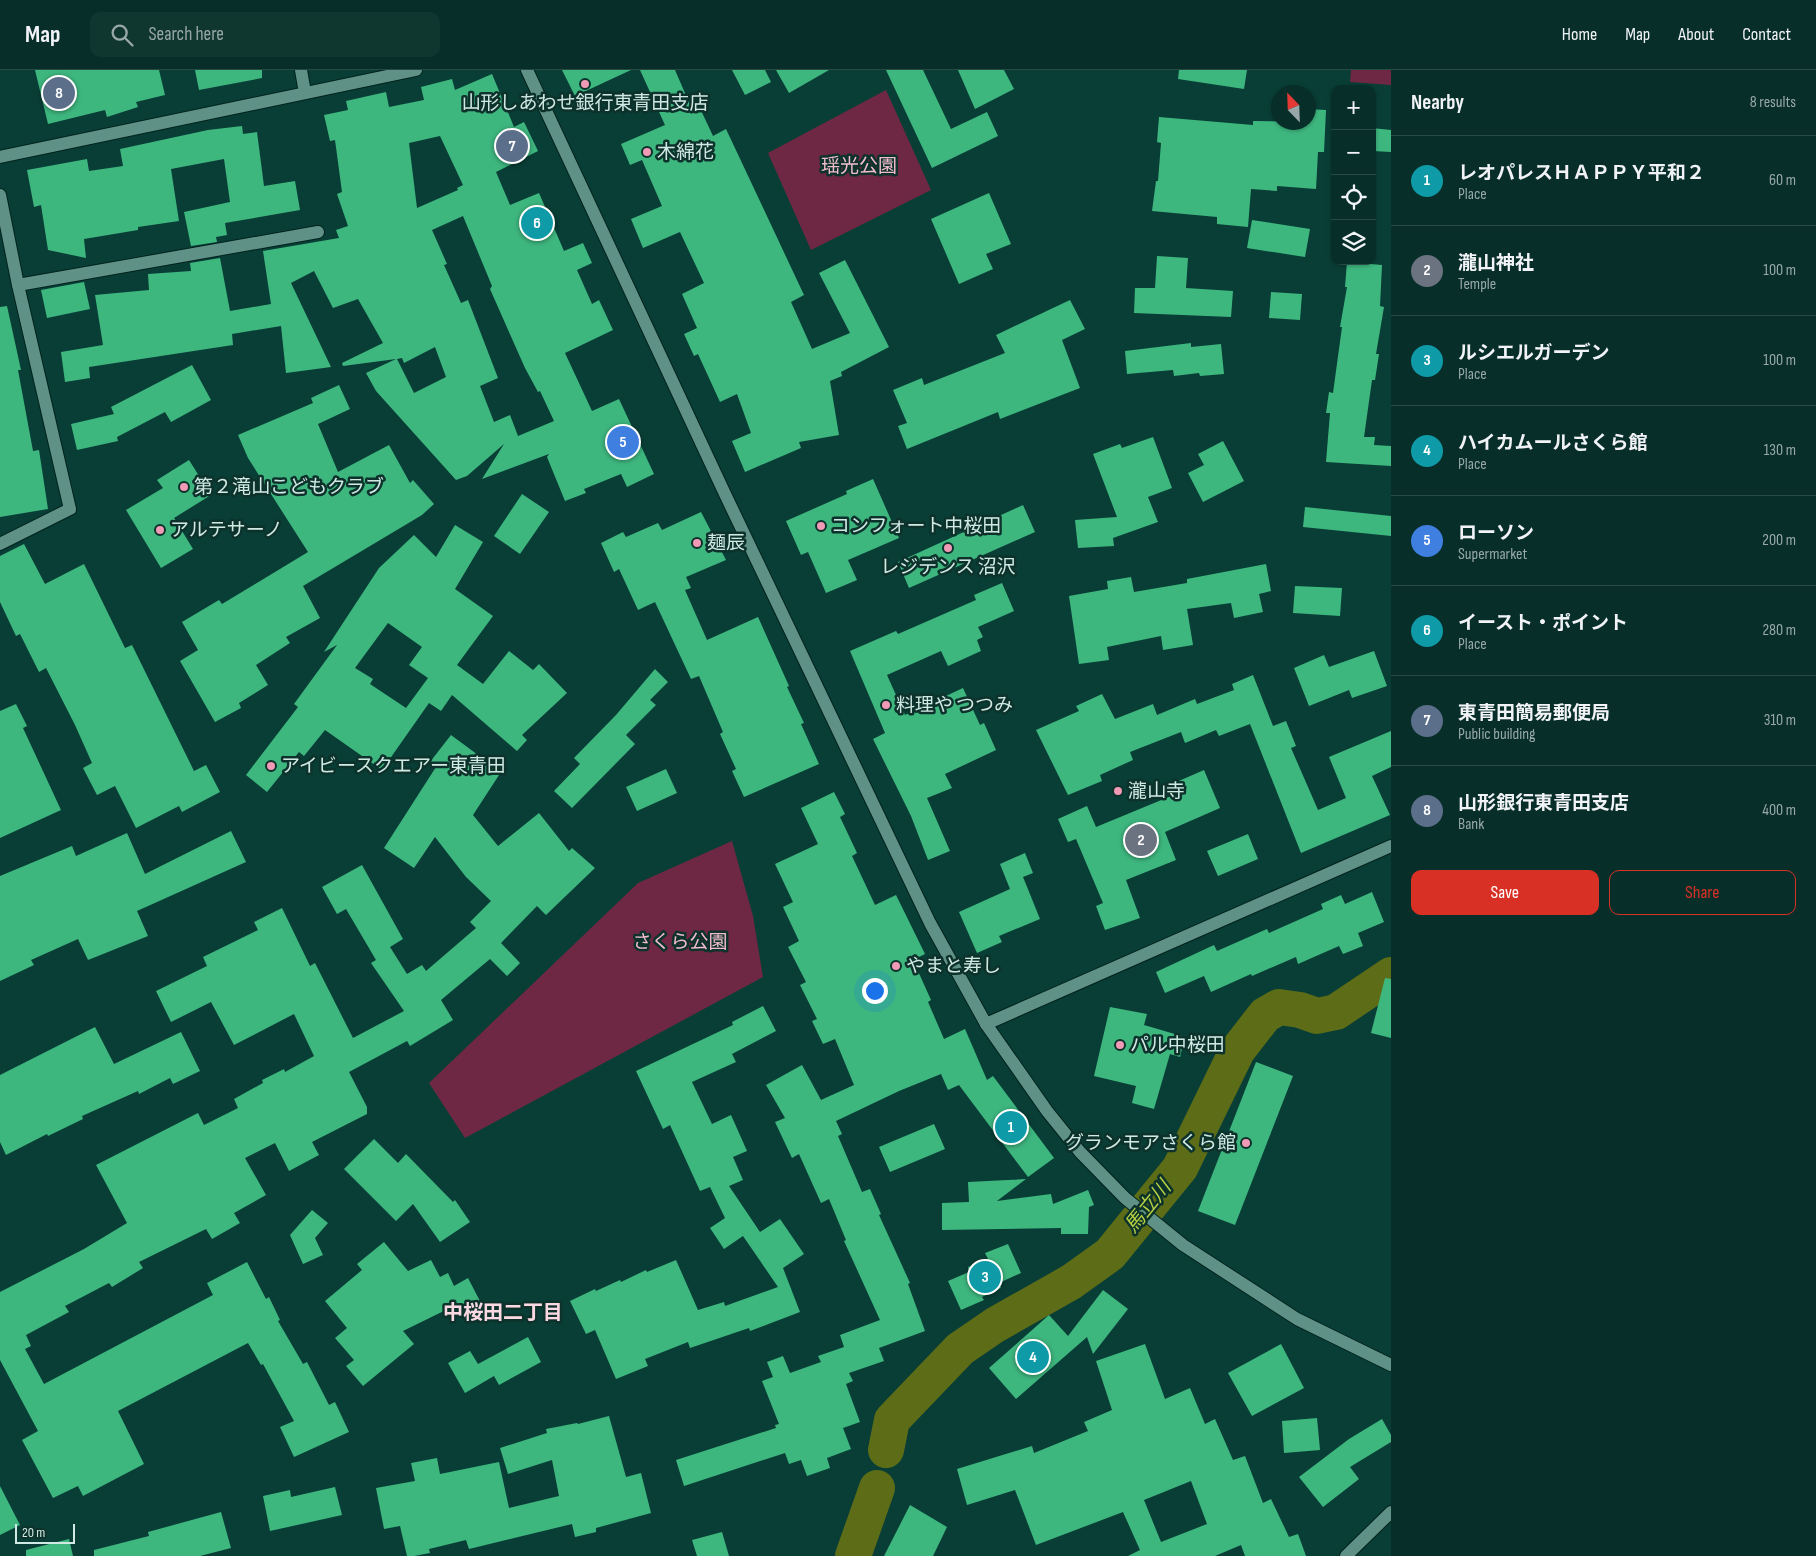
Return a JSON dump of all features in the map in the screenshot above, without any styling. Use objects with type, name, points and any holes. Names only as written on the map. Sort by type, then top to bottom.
[{"type":"street","points":[[301,70],[305,93]]},
{"type":"street","points":[[0,157],[416,70]]},
{"type":"street","points":[[527,70],[725,494],[930,923],[986,1024],[1069,1138],[1125,1198],[1183,1245],[1297,1319],[1391,1365]]},
{"type":"street","points":[[0,195],[18,285],[70,509],[0,544]]},
{"type":"street","points":[[18,285],[318,232]]},
{"type":"street","points":[[986,1024],[1391,846]]},
{"type":"street","points":[[1346,1556],[1391,1512]]},
{"type":"green space","points":[[1351,70],[1391,70],[1391,85],[1350,82]]},
{"type":"green space","name":"瑶光公園","points":[[886,90],[931,190],[811,250],[768,153]]},
{"type":"green space","name":"さくら公園","points":[[732,841],[753,916],[763,977],[465,1138],[429,1083],[638,883]]},
{"type":"building","points":[[35,70],[159,70],[165,95],[136,102],[138,107],[107,117],[105,110],[48,124]]},
{"type":"building","points":[[195,70],[262,70],[262,78],[199,90]]},
{"type":"building","name":"山形しあわせ銀行東青田支店","points":[[562,70],[631,70],[575,96]]},
{"type":"building","points":[[640,70],[675,70],[691,107],[698,104],[713,136],[726,129],[804,295],[791,302],[812,349],[850,333],[819,273],[845,260],[889,347],[841,372],[842,376],[830,381],[839,435],[799,442],[801,448],[745,472],[732,441],[751,433],[737,394],[720,402],[698,354],[694,356],[684,334],[697,328],[682,294],[704,283],[680,232],[643,248],[631,219],[662,206],[642,160],[630,165],[621,144],[665,125]]},
{"type":"building","points":[[732,70],[765,70],[771,82],[745,95]]},
{"type":"building","points":[[776,70],[829,70],[789,93]]},
{"type":"building","points":[[886,70],[923,70],[951,129],[987,112],[998,136],[932,168]]},
{"type":"building","points":[[958,70],[1004,70],[1014,89],[975,109]]},
{"type":"building","points":[[1179,70],[1247,70],[1244,89],[1178,79]]},
{"type":"building","points":[[492,74],[514,127],[524,122],[538,151],[496,172],[510,205],[539,193],[564,251],[583,243],[592,263],[577,270],[592,304],[599,300],[613,330],[565,353],[592,411],[619,399],[654,474],[627,487],[621,474],[584,489],[586,493],[565,501],[547,457],[549,454],[482,479],[504,444],[467,476],[456,480],[376,391],[366,373],[396,359],[343,366],[342,363],[383,343],[358,299],[333,308],[314,271],[291,283],[331,367],[286,373],[281,326],[232,334],[233,345],[89,367],[90,378],[65,382],[61,352],[103,345],[95,295],[149,290],[148,274],[191,271],[190,263],[220,258],[230,311],[271,304],[263,251],[339,238],[336,230],[348,226],[337,194],[342,192],[335,140],[330,141],[324,115],[348,110],[346,101],[386,92],[389,107],[424,100],[421,87],[452,79],[455,90]],"holes":[[[440,136],[463,185],[457,188],[458,190],[417,208],[409,143]],[[463,216],[492,286],[490,289],[525,368],[538,392],[540,391],[554,421],[518,436],[510,415],[494,422],[480,386],[498,378],[468,300],[461,303],[444,265],[447,264],[432,230]],[[435,347],[446,377],[414,393],[397,359],[402,358],[404,363]]]},
{"type":"building","points":[[1316,109],[1326,110],[1324,152],[1318,152],[1316,189],[1277,186],[1277,191],[1251,189],[1248,227],[1217,224],[1217,217],[1152,211],[1156,181],[1158,181],[1161,143],[1157,142],[1159,117],[1253,125],[1253,121],[1271,121],[1271,130],[1316,130]]},
{"type":"building","points":[[242,126],[243,134],[257,132],[264,186],[295,181],[300,210],[225,223],[227,235],[216,237],[217,242],[191,246],[184,212],[230,202],[224,159],[171,169],[179,221],[138,227],[138,230],[84,239],[86,258],[48,250],[41,205],[34,207],[27,170],[87,159],[89,171],[123,166],[120,149],[208,130]]},
{"type":"building","points":[[1376,128],[1391,130],[1391,152],[1376,151]]},
{"type":"building","points":[[989,193],[1011,244],[986,254],[993,269],[959,284],[931,219]]},
{"type":"building","points":[[1252,220],[1310,229],[1305,257],[1247,248]]},
{"type":"building","points":[[1157,256],[1188,258],[1186,288],[1233,291],[1231,317],[1134,313],[1135,288],[1155,288]]},
{"type":"building","points":[[1347,265],[1382,265],[1380,306],[1384,307],[1376,354],[1379,354],[1375,380],[1372,380],[1364,437],[1375,437],[1374,445],[1391,446],[1391,466],[1326,462],[1330,413],[1326,413],[1329,392],[1333,393],[1342,327],[1340,327],[1347,287],[1345,287]]},
{"type":"building","points":[[84,282],[90,309],[47,318],[41,290]]},
{"type":"building","points":[[1271,292],[1302,294],[1300,320],[1269,318]]},
{"type":"building","points":[[1070,300],[1085,329],[1062,340],[1080,388],[1000,419],[998,412],[907,449],[898,426],[907,423],[893,390],[922,378],[924,385],[1005,353],[996,335]]},
{"type":"building","points":[[7,306],[21,370],[18,370],[33,451],[39,450],[48,509],[0,517],[0,307]]},
{"type":"building","points":[[1191,343],[1191,347],[1221,344],[1224,374],[1200,376],[1199,373],[1174,376],[1173,370],[1127,374],[1125,351]]},
{"type":"building","points":[[192,365],[211,400],[171,422],[165,412],[117,437],[118,441],[77,450],[71,424],[114,414],[111,407]]},
{"type":"building","points":[[339,385],[350,409],[318,424],[338,472],[389,445],[410,483],[413,480],[434,504],[422,515],[303,586],[320,618],[286,637],[290,643],[256,665],[268,685],[239,703],[241,708],[215,722],[180,661],[198,650],[182,622],[219,600],[222,604],[308,552],[248,458],[238,435],[313,403],[311,398]]},
{"type":"building","points":[[1153,437],[1172,488],[1148,497],[1158,522],[1113,538],[1114,546],[1078,548],[1075,520],[1117,517],[1093,454],[1120,444],[1122,448]]},
{"type":"building","points":[[1223,441],[1244,481],[1203,502],[1188,473],[1204,465],[1198,454]]},
{"type":"building","points":[[189,460],[211,495],[174,518],[193,549],[161,568],[126,510],[163,488],[157,480]]},
{"type":"building","points":[[873,479],[899,538],[848,560],[857,580],[826,593],[808,552],[801,555],[786,521],[847,494],[846,491]]},
{"type":"building","points":[[522,494],[549,512],[520,554],[494,536]]},
{"type":"building","points":[[1023,505],[1035,532],[909,588],[898,562]]},
{"type":"building","points":[[1305,507],[1391,516],[1391,536],[1303,527]]},
{"type":"building","points":[[701,512],[726,560],[686,577],[691,588],[685,590],[707,640],[758,617],[789,686],[787,687],[804,723],[801,724],[819,764],[744,797],[732,771],[736,769],[720,734],[723,732],[699,676],[691,679],[655,602],[638,610],[619,569],[614,572],[601,543],[623,532],[626,537],[658,523],[662,530]]},
{"type":"building","points":[[455,525],[483,542],[455,589],[493,616],[457,665],[483,684],[509,651],[533,670],[539,664],[567,693],[522,735],[527,740],[517,751],[452,695],[441,711],[429,703],[382,770],[325,730],[304,756],[299,752],[267,792],[246,775],[298,707],[294,704],[337,645],[324,652],[379,568],[414,535],[436,557]],"holes":[[[388,623],[422,647],[409,665],[428,678],[406,708],[370,684],[373,679],[355,668]]]},
{"type":"building","points":[[24,544],[45,584],[84,564],[125,648],[132,645],[194,771],[206,765],[220,792],[182,812],[179,806],[136,828],[115,786],[97,795],[83,768],[92,763],[75,725],[46,668],[39,672],[20,634],[16,636],[0,602],[0,556]]},
{"type":"building","points":[[1266,564],[1271,591],[1259,594],[1263,612],[1234,618],[1231,603],[1187,609],[1193,645],[1163,650],[1161,636],[1107,647],[1109,660],[1079,664],[1069,596],[1108,589],[1107,581],[1131,577],[1134,592],[1187,583],[1187,579]]},
{"type":"building","points":[[1002,583],[1014,611],[978,627],[983,637],[977,640],[981,651],[948,666],[941,651],[887,675],[905,715],[963,688],[980,725],[984,723],[996,750],[945,774],[952,788],[927,798],[950,851],[928,860],[911,816],[873,739],[885,733],[850,651],[896,631],[898,634],[976,600],[974,595]]},
{"type":"building","points":[[1295,586],[1342,588],[1340,616],[1293,613]]},
{"type":"building","points":[[1374,651],[1387,686],[1352,698],[1349,690],[1309,706],[1294,668],[1324,655],[1329,667]]},
{"type":"building","points":[[655,669],[668,682],[650,700],[656,705],[626,735],[635,744],[572,808],[554,791],[580,764],[574,758],[616,715]]},
{"type":"building","points":[[1253,675],[1273,726],[1286,721],[1296,746],[1291,748],[1318,810],[1346,798],[1329,757],[1391,731],[1391,767],[1372,776],[1390,815],[1301,853],[1250,724],[1219,736],[1216,730],[1185,743],[1181,732],[1130,752],[1133,760],[1100,775],[1102,781],[1068,795],[1036,730],[1079,711],[1076,706],[1102,694],[1115,719],[1153,704],[1157,715],[1195,699],[1197,704],[1234,690],[1232,684]]},
{"type":"building","points":[[16,704],[27,726],[23,728],[61,810],[0,838],[0,711]]},
{"type":"building","points":[[451,735],[501,772],[473,815],[498,846],[539,813],[569,851],[572,848],[595,868],[546,915],[537,906],[501,943],[520,963],[507,976],[490,959],[441,1000],[453,1020],[410,1046],[407,1041],[349,1072],[367,1107],[367,1114],[312,1142],[319,1155],[289,1171],[275,1143],[245,1158],[266,1195],[234,1213],[240,1223],[212,1239],[206,1229],[139,1262],[143,1268],[112,1287],[109,1283],[65,1306],[69,1312],[26,1335],[31,1346],[25,1349],[44,1384],[213,1295],[207,1283],[247,1262],[266,1299],[269,1297],[280,1320],[278,1321],[303,1364],[307,1362],[329,1405],[335,1402],[349,1432],[294,1457],[280,1427],[294,1421],[263,1364],[261,1365],[248,1343],[118,1411],[144,1464],[83,1496],[78,1486],[53,1498],[22,1440],[38,1431],[0,1360],[0,1292],[84,1249],[127,1223],[96,1165],[198,1113],[204,1125],[238,1108],[234,1099],[263,1083],[262,1080],[284,1069],[285,1072],[314,1056],[294,1014],[234,1045],[211,1002],[171,1022],[156,991],[207,966],[203,957],[258,930],[254,922],[282,908],[310,966],[315,963],[353,1038],[404,1011],[371,963],[376,960],[346,909],[337,914],[322,887],[362,865],[403,939],[390,947],[407,974],[422,965],[426,971],[476,928],[470,922],[491,901],[466,877],[435,837],[414,868],[384,848],[436,767],[430,762]]},
{"type":"building","points":[[666,769],[677,793],[637,811],[626,787]]},
{"type":"building","points":[[1204,770],[1220,808],[1165,832],[1176,860],[1126,880],[1140,918],[1105,930],[1096,906],[1103,903],[1076,839],[1068,842],[1058,819],[1087,806],[1096,827],[1176,794],[1172,784]]},
{"type":"building","points":[[834,792],[845,814],[840,817],[857,853],[852,856],[875,905],[896,895],[925,954],[913,960],[931,1000],[928,1002],[944,1039],[965,1029],[987,1080],[993,1076],[1054,1158],[1028,1177],[959,1085],[948,1090],[941,1074],[899,1091],[836,1121],[842,1134],[838,1136],[862,1192],[870,1189],[881,1214],[879,1215],[910,1283],[908,1284],[925,1331],[879,1348],[884,1361],[849,1373],[853,1381],[846,1384],[860,1422],[843,1428],[851,1449],[827,1458],[830,1468],[807,1476],[801,1460],[789,1464],[785,1453],[684,1486],[676,1460],[776,1428],[775,1425],[779,1424],[762,1381],[773,1377],[767,1362],[783,1356],[790,1373],[821,1362],[818,1356],[844,1347],[840,1335],[880,1320],[844,1241],[846,1240],[829,1199],[821,1203],[799,1154],[792,1158],[775,1122],[785,1118],[766,1085],[802,1065],[821,1100],[854,1085],[835,1039],[823,1044],[812,1021],[817,1019],[800,985],[806,982],[788,947],[799,941],[783,907],[793,902],[775,864],[818,844],[801,808]]},
{"type":"building","points":[[231,831],[246,862],[137,911],[148,936],[88,960],[78,939],[31,960],[34,965],[0,981],[0,876],[72,846],[76,856],[127,833],[145,874]]},
{"type":"building","points":[[1248,834],[1258,859],[1218,876],[1207,851]]},
{"type":"building","points":[[1025,853],[1033,873],[1023,877],[1040,919],[999,936],[1002,942],[977,953],[959,912],[1010,889],[1000,864]]},
{"type":"building","points":[[1372,892],[1384,922],[1358,933],[1363,946],[1343,954],[1339,946],[1298,964],[1296,957],[1211,992],[1204,976],[1165,993],[1156,972],[1214,945],[1217,951],[1267,929],[1269,933],[1323,909],[1321,904],[1341,895],[1345,904]]},
{"type":"building","points":[[1385,978],[1391,979],[1391,1038],[1371,1033]]},
{"type":"building","points":[[763,1006],[776,1031],[732,1054],[736,1062],[692,1082],[712,1124],[731,1115],[747,1151],[733,1157],[743,1180],[729,1186],[760,1232],[780,1219],[804,1254],[783,1268],[800,1312],[750,1331],[749,1328],[690,1348],[688,1342],[645,1359],[648,1366],[616,1379],[595,1330],[586,1334],[570,1301],[595,1289],[596,1291],[620,1280],[621,1282],[646,1270],[647,1272],[676,1260],[698,1310],[724,1302],[725,1306],[778,1287],[743,1236],[724,1249],[710,1228],[725,1218],[710,1187],[700,1191],[670,1125],[663,1129],[636,1071],[733,1025],[732,1022]]},
{"type":"building","points":[[1110,1007],[1147,1014],[1144,1025],[1185,1037],[1180,1057],[1170,1054],[1154,1109],[1132,1103],[1136,1086],[1094,1076]]},
{"type":"building","points":[[95,1027],[114,1064],[181,1032],[200,1071],[173,1084],[170,1078],[139,1094],[138,1091],[82,1116],[83,1119],[48,1136],[47,1134],[6,1155],[0,1142],[0,1075]]},
{"type":"building","name":"グランモアさくら館","points":[[1256,1062],[1293,1076],[1235,1225],[1198,1211]]},
{"type":"building","points":[[934,1124],[945,1149],[890,1172],[879,1147]]},
{"type":"building","points":[[374,1139],[398,1163],[406,1154],[453,1202],[455,1200],[470,1222],[440,1242],[413,1204],[396,1221],[344,1169]]},
{"type":"building","points":[[1026,1179],[997,1201],[1051,1194],[1053,1204],[1088,1190],[1094,1205],[1089,1207],[1088,1234],[1061,1234],[1061,1228],[942,1230],[942,1203],[969,1202],[968,1182]]},
{"type":"building","points":[[312,1210],[328,1223],[315,1238],[323,1255],[303,1264],[290,1235]]},
{"type":"building","points":[[384,1242],[408,1271],[431,1260],[440,1277],[448,1273],[454,1286],[468,1278],[482,1305],[463,1315],[458,1304],[403,1331],[414,1344],[363,1386],[346,1366],[354,1360],[335,1338],[347,1328],[325,1301],[362,1270],[357,1264]]},
{"type":"building","points":[[1008,1244],[1021,1273],[999,1283],[1001,1288],[982,1297],[984,1300],[961,1310],[948,1281],[969,1272],[968,1267],[988,1259],[985,1253]]},
{"type":"building","points":[[1103,1290],[1128,1309],[1093,1354],[1087,1337],[1016,1399],[989,1368],[1049,1315],[1068,1336]]},
{"type":"building","points":[[528,1337],[541,1362],[499,1385],[494,1376],[465,1393],[448,1363],[470,1351],[478,1364]]},
{"type":"building","points":[[1145,1344],[1165,1399],[1190,1388],[1205,1424],[1215,1419],[1233,1460],[1245,1456],[1263,1503],[1271,1499],[1289,1537],[1298,1534],[1306,1556],[1245,1556],[1241,1545],[1215,1556],[1128,1556],[1140,1550],[1123,1512],[1036,1545],[1015,1490],[967,1505],[957,1469],[1032,1446],[1034,1453],[1088,1431],[1084,1422],[1112,1410],[1096,1361]],"holes":[[[1191,1481],[1207,1524],[1161,1542],[1144,1500]]]},
{"type":"building","points":[[1281,1344],[1304,1388],[1252,1416],[1228,1373]]},
{"type":"building","points":[[609,1416],[626,1477],[641,1473],[651,1513],[596,1528],[596,1532],[575,1537],[572,1524],[469,1549],[466,1540],[429,1549],[430,1553],[414,1556],[407,1556],[400,1526],[384,1529],[376,1488],[415,1481],[411,1463],[437,1458],[440,1474],[499,1462],[509,1508],[559,1496],[552,1460],[508,1474],[500,1448],[547,1433],[546,1429],[578,1424]]},
{"type":"building","points":[[1317,1418],[1320,1450],[1284,1453],[1282,1421]]},
{"type":"building","points":[[1382,1419],[1391,1435],[1391,1442],[1350,1467],[1359,1479],[1323,1507],[1299,1477],[1349,1439]]},
{"type":"building","points":[[0,1486],[20,1525],[0,1535]]},
{"type":"building","points":[[335,1487],[342,1515],[270,1531],[263,1496],[290,1490],[291,1497]]},
{"type":"building","points":[[910,1505],[947,1527],[933,1556],[884,1556]]},
{"type":"building","points":[[221,1512],[231,1548],[200,1556],[94,1556],[94,1550],[149,1536],[148,1532]]},
{"type":"building","points":[[722,1532],[729,1556],[697,1556],[692,1540]]},
{"type":"building","points":[[69,1539],[73,1556],[26,1556],[26,1550]]},
{"type":"waterway","name":"馬立川","points":[[886,1450],[892,1420],[960,1349],[995,1325],[1071,1282],[1110,1254],[1180,1168],[1237,1051],[1265,1015],[1279,1007],[1300,1010],[1317,1016],[1336,1012],[1391,975]]},
{"type":"waterway","name":"馬立川","points":[[853,1556],[877,1488]]},
{"type":"place","name":"山形しあわせ銀行東青田支店","points":[[585,84]]},
{"type":"place","name":"山形銀行東青田支店","points":[[59,93]]},
{"type":"place","name":"東青田簡易郵便局","points":[[512,146]]},
{"type":"place","name":"木綿花","points":[[647,152]]},
{"type":"place","name":"イースト・ポイント","points":[[537,223]]},
{"type":"place","name":"ローソン","points":[[623,442]]},
{"type":"place","name":"第２滝山こどもクラブ","points":[[184,487]]},
{"type":"place","name":"コンフォート中桜田","points":[[821,526]]},
{"type":"place","name":"アルテサーノ","points":[[160,530]]},
{"type":"place","name":"麺辰","points":[[697,543]]},
{"type":"place","name":"レジデンス 沼沢","points":[[948,548]]},
{"type":"place","name":"料理や つつみ","points":[[886,705]]},
{"type":"place","name":"アイビースクエアー東青田","points":[[271,766]]},
{"type":"place","name":"瀧山寺","points":[[1118,791]]},
{"type":"place","name":"瀧山神社","points":[[1141,840]]},
{"type":"place","name":"やまと寿し","points":[[896,966]]},
{"type":"place","name":"パル中桜田","points":[[1120,1045]]},
{"type":"place","name":"レオパレスＨＡＰＰＹ平和２","points":[[1011,1127]]},
{"type":"place","name":"グランモアさくら館","points":[[1246,1143]]},
{"type":"place","name":"ルシエルガーデン","points":[[985,1277]]},
{"type":"place","name":"ハイカムールさくら館","points":[[1033,1357]]},
{"type":"district","name":"中桜田二丁目","points":[[503,1313]]}]
